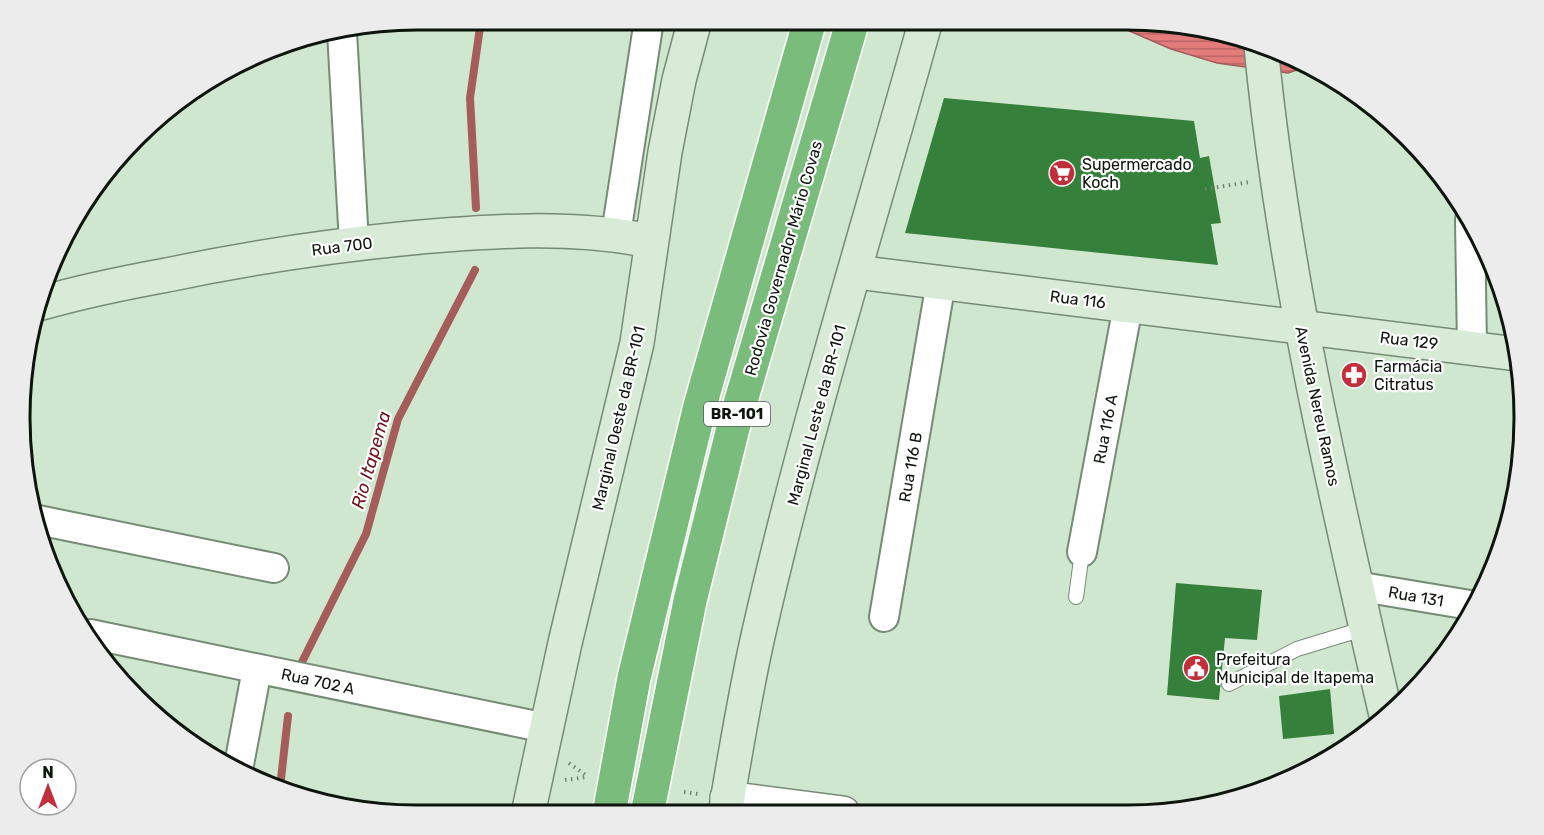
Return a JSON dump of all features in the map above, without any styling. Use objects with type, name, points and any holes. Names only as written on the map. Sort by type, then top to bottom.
[{"type":"highway","name":"BR-101","points":[[611,805],[634,678],[686,463],[807,30]]},
{"type":"highway","name":"Rodovia Governador Mário Covas","points":[[649,805],[690,601],[733,428],[850,30]]},
{"type":"main road","name":"Marginal Oeste da BR-101","points":[[530,805],[565,643],[637,343],[650,241],[677,91],[692,30]]},
{"type":"main road","name":"Marginal Leste da BR-101","points":[[726,805],[764,614],[818,401],[923,30]]},
{"type":"main road","name":"Avenida Nereu Ramos","points":[[1262,55],[1277,178],[1301,327],[1384,707]]},
{"type":"main road","name":"Rua 700","points":[[48,301],[215,265],[354,243],[542,230],[616,234],[650,241]]},
{"type":"main road","name":"Rua 116","points":[[856,272],[1301,327]]},
{"type":"main road","name":"Rua 129","points":[[1301,327],[1509,353]]},
{"type":"street","points":[[616,234],[647,30]]},
{"type":"street","points":[[342,37],[354,243]]},
{"type":"street","points":[[1470,239],[1472,348]]},
{"type":"street","name":"Rua 116 B","points":[[884,617],[940,282]]},
{"type":"street","name":"Rua 116 A","points":[[1083,552],[1128,306]]},
{"type":"street","points":[[44,521],[274,568]]},
{"type":"street","name":"Rua 131","points":[[1356,586],[1466,604]]},
{"type":"street","name":"Rua 702 A","points":[[97,635],[546,728]]},
{"type":"street","points":[[240,762],[257,669]]},
{"type":"lane","points":[[1076,597],[1083,552]]},
{"type":"lane","points":[[1229,684],[1297,649],[1366,628]]},
{"type":"path","points":[[1205,189],[1277,178]]},
{"type":"shaded area","points":[[1127,30],[1202,37],[1275,59],[1298,70],[1288,73],[1217,63],[1171,49]]},
{"type":"building","name":"Supermercado Koch","points":[[944,98],[1194,121],[1200,158],[1209,156],[1221,223],[1211,224],[1218,265],[905,233]]},
{"type":"building","name":"Prefeitura Municipal de Itapema","points":[[1176,583],[1262,590],[1257,640],[1225,638],[1219,700],[1167,695]]},
{"type":"building","points":[[1330,689],[1334,734],[1283,739],[1279,696]]},
{"type":"waterway","name":"Rio Itapema","points":[[476,208],[470,98],[480,30]]},
{"type":"waterway","name":"Rio Itapema","points":[[302,662],[366,534],[398,419],[475,270]]},
{"type":"waterway","name":"Rio Itapema","points":[[281,780],[288,716]]},
{"type":"place","name":"Supermercado Koch","points":[[1062,173]]},
{"type":"place","name":"Farmácia Citratus","points":[[1354,375]]},
{"type":"place","name":"Prefeitura Municipal de Itapema","points":[[1196,668]]}]
